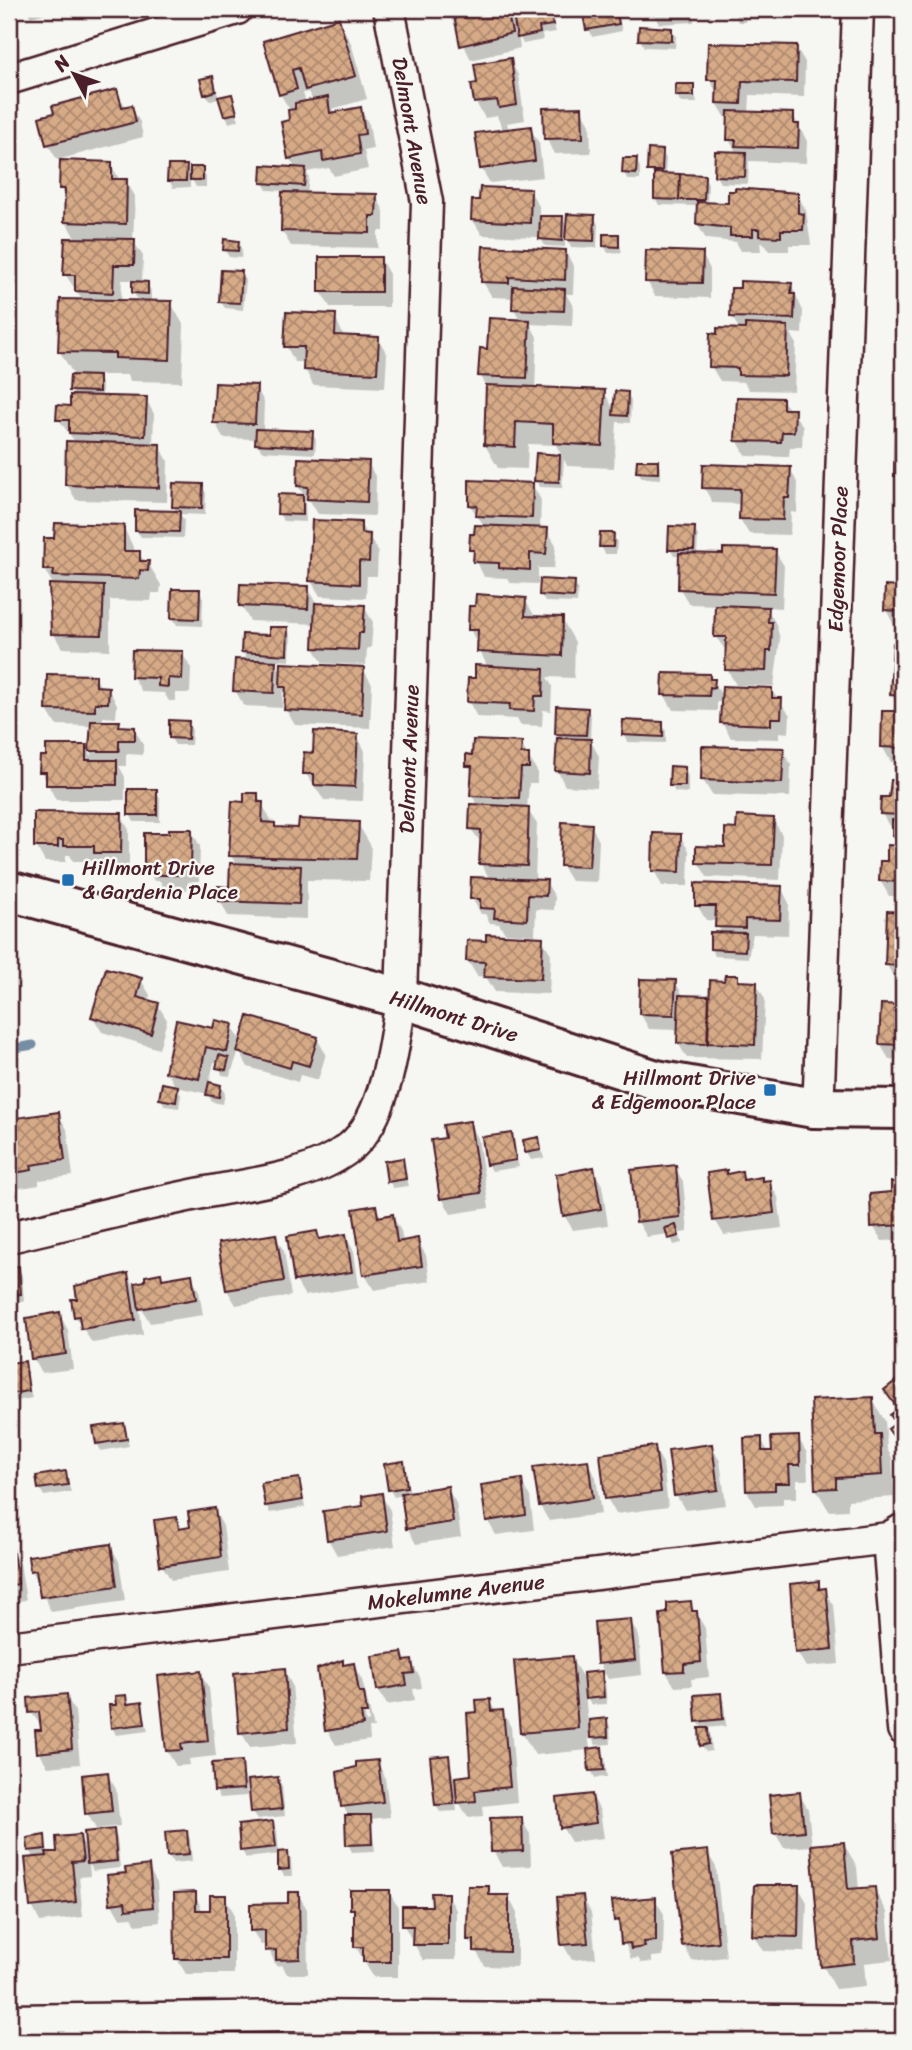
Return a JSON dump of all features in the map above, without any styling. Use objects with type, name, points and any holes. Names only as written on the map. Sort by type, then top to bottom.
[{"type":"street","points":[[9,79],[237,9]]},
{"type":"street","name":"Delmont Avenue","points":[[9,1237],[208,1192],[268,1182],[322,1163],[351,1147],[370,1120],[383,1089],[401,998],[427,202],[389,9]]},
{"type":"street","name":"Edgemoor Place","points":[[814,1108],[819,1087],[858,9]]},
{"type":"street","name":"Hillmont Drive","points":[[9,891],[401,998],[656,1080],[814,1108],[903,1109]]},
{"type":"street","points":[[898,1535],[903,1729]]},
{"type":"street","name":"Mokelumne Avenue","points":[[9,1647],[898,1535]]},
{"type":"street","points":[[9,2020],[306,2016],[903,2021]]},
{"type":"building","points":[[446,9],[507,9],[512,33],[460,46],[454,15],[447,16]]},
{"type":"building","points":[[512,9],[550,9],[553,25],[539,27],[540,33],[517,38]]},
{"type":"building","points":[[582,9],[616,9],[619,24],[586,30]]},
{"type":"building","points":[[339,18],[356,76],[305,90],[299,68],[292,70],[297,89],[279,95],[263,41]]},
{"type":"building","points":[[639,26],[672,28],[672,41],[638,40]]},
{"type":"building","points":[[708,43],[797,45],[796,82],[742,81],[741,104],[716,103],[717,80],[707,80]]},
{"type":"building","points":[[511,58],[517,105],[499,108],[497,100],[474,103],[471,84],[477,83],[474,64]]},
{"type":"building","points":[[213,76],[216,91],[204,95],[200,79]]},
{"type":"building","points":[[676,84],[694,84],[694,96],[675,96]]},
{"type":"building","points":[[117,89],[122,107],[132,105],[136,122],[46,145],[39,117],[54,113],[52,106]]},
{"type":"building","points":[[232,94],[237,113],[224,116],[218,97]]},
{"type":"building","points":[[328,97],[330,113],[361,107],[365,134],[357,135],[360,154],[323,161],[322,152],[288,159],[281,122],[289,120],[288,110],[295,109],[295,103]]},
{"type":"building","points":[[582,107],[583,138],[544,139],[543,108]]},
{"type":"building","points":[[728,111],[794,113],[794,124],[799,124],[798,148],[735,146],[736,140],[727,140]]},
{"type":"building","points":[[531,126],[535,161],[480,169],[475,133]]},
{"type":"building","points":[[648,149],[663,150],[662,171],[647,171]]},
{"type":"building","points":[[715,151],[746,152],[745,177],[714,176]]},
{"type":"building","points":[[623,158],[637,158],[636,174],[622,173]]},
{"type":"building","points":[[60,160],[112,162],[112,179],[127,179],[126,224],[64,222],[65,189],[59,189]]},
{"type":"building","points":[[168,165],[187,165],[186,181],[167,181]]},
{"type":"building","points":[[262,165],[306,168],[304,186],[261,183]]},
{"type":"building","points":[[190,167],[203,167],[203,180],[190,180]]},
{"type":"building","points":[[654,173],[680,174],[679,200],[654,199]]},
{"type":"building","points":[[680,174],[705,175],[704,200],[679,200]]},
{"type":"building","points":[[480,187],[531,189],[530,223],[471,220],[472,200],[479,200]]},
{"type":"building","points":[[735,188],[798,193],[798,213],[804,214],[803,230],[781,230],[781,237],[759,236],[759,229],[753,229],[753,236],[730,236],[730,228],[696,224],[697,202],[728,203],[728,191],[735,191]]},
{"type":"building","points":[[282,192],[377,194],[376,216],[370,216],[370,233],[281,231]]},
{"type":"building","points":[[567,214],[595,215],[594,241],[565,240]]},
{"type":"building","points":[[540,216],[563,216],[562,241],[539,239]]},
{"type":"building","points":[[603,234],[619,234],[619,247],[603,246]]},
{"type":"building","points":[[65,238],[135,239],[134,265],[114,265],[113,293],[75,291],[75,275],[63,275]]},
{"type":"building","points":[[224,239],[239,241],[238,251],[223,250]]},
{"type":"building","points":[[483,246],[566,250],[565,280],[509,277],[509,283],[481,282]]},
{"type":"building","points":[[646,250],[703,252],[702,283],[645,282]]},
{"type":"building","points":[[319,257],[381,257],[381,292],[319,292]]},
{"type":"building","points":[[221,270],[242,271],[240,303],[219,302]]},
{"type":"building","points":[[132,281],[148,282],[148,294],[132,293]]},
{"type":"building","points":[[740,281],[792,283],[791,294],[795,294],[794,319],[730,317],[731,288],[740,288]]},
{"type":"building","points":[[513,286],[565,289],[564,311],[512,309]]},
{"type":"building","points":[[60,299],[172,301],[170,360],[115,358],[115,353],[58,352]]},
{"type":"building","points":[[286,312],[336,314],[335,335],[379,337],[377,373],[303,370],[304,347],[284,347]]},
{"type":"building","points":[[489,318],[530,320],[527,378],[478,376],[480,348],[487,349]]},
{"type":"building","points":[[745,324],[788,326],[786,376],[738,375],[738,368],[709,367],[710,333],[717,334],[717,328],[745,329]]},
{"type":"building","points":[[70,375],[99,376],[99,392],[69,391]]},
{"type":"building","points":[[215,383],[257,385],[255,424],[213,423]]},
{"type":"building","points":[[486,385],[605,390],[602,446],[553,443],[553,424],[516,422],[515,447],[484,445]]},
{"type":"building","points":[[615,391],[628,392],[627,416],[613,415]]},
{"type":"building","points":[[70,395],[147,397],[145,436],[69,433],[69,420],[56,420],[57,405],[70,406]]},
{"type":"building","points":[[737,397],[783,398],[783,409],[795,409],[794,432],[782,432],[781,442],[735,441]]},
{"type":"building","points":[[895,428],[903,428],[903,476],[894,476]]},
{"type":"building","points":[[256,429],[313,431],[312,447],[255,444]]},
{"type":"building","points":[[66,441],[160,444],[159,488],[65,485]]},
{"type":"building","points":[[536,453],[560,455],[559,482],[534,481]]},
{"type":"building","points":[[298,458],[369,461],[367,502],[307,499],[308,487],[297,486]]},
{"type":"building","points":[[637,460],[658,460],[658,473],[636,472]]},
{"type":"building","points":[[703,464],[791,467],[789,498],[784,498],[783,520],[739,519],[740,489],[702,488]]},
{"type":"building","points":[[469,480],[533,483],[532,518],[476,516],[477,506],[469,505]]},
{"type":"building","points":[[173,483],[203,484],[202,508],[172,507]]},
{"type":"building","points":[[278,494],[303,495],[303,515],[277,514]]},
{"type":"building","points":[[135,510],[180,511],[179,532],[135,531]]},
{"type":"building","points":[[312,520],[361,522],[361,533],[370,534],[369,562],[359,561],[359,584],[309,581]]},
{"type":"building","points":[[55,523],[124,525],[124,551],[140,551],[140,561],[149,561],[148,571],[140,570],[139,579],[53,576],[54,570],[43,570],[44,538],[54,538]]},
{"type":"building","points":[[475,525],[548,528],[546,554],[530,553],[530,570],[499,568],[499,563],[473,562],[474,550],[469,550],[470,534],[474,534]]},
{"type":"building","points":[[669,526],[695,527],[694,550],[668,550]]},
{"type":"building","points":[[600,533],[614,533],[613,547],[599,547]]},
{"type":"building","points":[[723,548],[776,549],[774,593],[678,589],[679,553],[723,554]]},
{"type":"building","points":[[898,578],[903,578],[903,619],[897,619],[897,611],[884,610],[885,586],[898,587]]},
{"type":"building","points":[[540,579],[575,581],[574,597],[539,595]]},
{"type":"building","points":[[49,584],[104,586],[102,635],[51,634]]},
{"type":"building","points":[[240,584],[309,586],[308,609],[239,606]]},
{"type":"building","points":[[172,589],[200,589],[199,619],[171,618]]},
{"type":"building","points":[[476,594],[526,598],[525,616],[563,617],[562,656],[477,652],[478,630],[468,630],[469,606],[475,606]]},
{"type":"building","points":[[315,603],[365,605],[363,633],[359,633],[358,650],[313,648]]},
{"type":"building","points":[[715,605],[769,607],[768,622],[772,622],[771,651],[767,651],[766,671],[725,670],[726,637],[714,637]]},
{"type":"building","points":[[269,627],[288,627],[287,655],[241,652],[242,634],[269,635]]},
{"type":"building","points":[[893,643],[903,644],[903,696],[890,695]]},
{"type":"building","points":[[132,650],[183,651],[182,679],[168,678],[168,687],[158,686],[158,678],[131,677]]},
{"type":"building","points":[[235,659],[276,661],[274,693],[233,691]]},
{"type":"building","points":[[281,663],[364,667],[362,714],[284,710],[286,687],[280,687]]},
{"type":"building","points":[[475,665],[544,669],[543,696],[535,696],[534,711],[509,710],[510,704],[467,702],[468,678],[475,678]]},
{"type":"building","points":[[663,673],[710,674],[710,679],[715,679],[714,688],[710,687],[709,696],[662,695]]},
{"type":"building","points":[[47,674],[96,675],[96,686],[109,687],[108,703],[95,703],[95,711],[46,710]]},
{"type":"building","points":[[722,686],[772,688],[772,698],[782,698],[781,718],[771,718],[771,725],[720,723]]},
{"type":"building","points":[[556,706],[588,708],[586,735],[555,734]]},
{"type":"building","points":[[882,711],[903,711],[903,748],[881,747]]},
{"type":"building","points":[[169,720],[189,721],[188,739],[169,738]]},
{"type":"building","points":[[623,720],[663,722],[663,737],[622,735]]},
{"type":"building","points":[[91,721],[120,721],[119,726],[135,727],[135,740],[119,740],[119,751],[89,751]]},
{"type":"building","points":[[314,731],[358,734],[355,787],[314,785],[314,774],[303,774],[304,752],[313,753]]},
{"type":"building","points":[[557,738],[591,739],[590,773],[555,771]]},
{"type":"building","points":[[473,740],[522,742],[521,754],[529,754],[529,768],[521,768],[519,798],[470,796],[472,766],[466,766],[466,754],[472,755]]},
{"type":"building","points":[[46,745],[86,745],[86,760],[117,760],[117,785],[46,785],[46,772],[39,772],[40,756],[46,756]]},
{"type":"building","points":[[702,746],[784,748],[782,783],[701,780]]},
{"type":"building","points":[[670,766],[685,767],[685,786],[669,786]]},
{"type":"building","points":[[891,780],[903,780],[903,815],[880,814],[881,797],[889,797]]},
{"type":"building","points":[[128,789],[157,789],[157,815],[128,815]]},
{"type":"building","points":[[244,793],[258,793],[258,802],[263,802],[262,822],[275,823],[275,827],[298,828],[299,819],[359,822],[357,859],[229,856],[232,801],[244,802]]},
{"type":"building","points":[[470,804],[529,807],[527,866],[479,864],[481,830],[469,829]]},
{"type":"building","points":[[34,812],[122,813],[121,853],[94,853],[94,846],[63,846],[63,840],[58,840],[58,847],[34,847]]},
{"type":"building","points":[[737,816],[774,818],[772,865],[696,863],[696,846],[725,847],[725,828],[736,829]]},
{"type":"building","points":[[892,820],[903,821],[903,836],[892,835]]},
{"type":"building","points":[[562,822],[592,824],[589,867],[560,866]]},
{"type":"building","points":[[169,829],[192,829],[191,867],[180,867],[179,875],[154,875],[154,866],[144,866],[144,833],[169,833]]},
{"type":"building","points":[[653,833],[681,834],[680,872],[652,871]]},
{"type":"building","points":[[887,845],[903,846],[903,882],[879,881],[880,861],[887,861]]},
{"type":"building","points":[[230,863],[301,866],[299,904],[218,901],[218,886],[229,887]]},
{"type":"building","points":[[471,877],[547,880],[546,896],[528,895],[527,920],[494,918],[495,909],[480,908],[480,899],[470,899]]},
{"type":"building","points":[[695,883],[782,886],[780,920],[745,919],[745,928],[715,927],[716,906],[695,906]]},
{"type":"building","points":[[887,911],[903,912],[903,966],[885,965]]},
{"type":"building","points":[[710,932],[746,933],[745,951],[710,949]]},
{"type":"building","points":[[486,934],[543,937],[541,979],[484,977],[485,962],[466,961],[467,940],[486,941]]},
{"type":"building","points":[[106,968],[142,978],[137,997],[159,1003],[151,1034],[91,1017]]},
{"type":"building","points":[[725,975],[738,975],[738,981],[757,982],[755,1045],[708,1043],[710,980],[724,981]]},
{"type":"building","points":[[640,979],[676,980],[674,1015],[639,1014]]},
{"type":"building","points":[[679,995],[709,996],[707,1044],[677,1043]]},
{"type":"building","points":[[881,1004],[903,1005],[903,1045],[879,1044]]},
{"type":"building","points":[[248,1016],[318,1037],[309,1066],[292,1061],[290,1068],[237,1052]]},
{"type":"building","points":[[176,1020],[213,1028],[215,1020],[233,1024],[227,1052],[206,1047],[199,1079],[165,1072]]},
{"type":"building","points":[[219,1055],[229,1058],[226,1070],[216,1068]]},
{"type":"building","points":[[209,1082],[221,1085],[219,1097],[206,1095]]},
{"type":"building","points":[[162,1083],[178,1086],[176,1102],[159,1099]]},
{"type":"building","points":[[59,1112],[65,1160],[31,1165],[32,1170],[9,1174],[9,1119]]},
{"type":"building","points":[[470,1121],[481,1193],[440,1199],[431,1140],[445,1138],[443,1125]]},
{"type":"building","points":[[512,1133],[516,1160],[486,1165],[482,1137]]},
{"type":"building","points":[[539,1137],[541,1150],[525,1153],[523,1140]]},
{"type":"building","points":[[403,1158],[406,1179],[387,1182],[384,1161]]},
{"type":"building","points":[[676,1165],[680,1217],[636,1222],[631,1170]]},
{"type":"building","points":[[594,1167],[601,1209],[563,1216],[556,1174]]},
{"type":"building","points":[[727,1170],[727,1174],[742,1171],[743,1180],[762,1177],[762,1181],[770,1180],[774,1213],[713,1221],[707,1173]]},
{"type":"building","points":[[891,1182],[903,1182],[903,1225],[871,1227],[870,1194],[891,1192]]},
{"type":"building","points":[[376,1205],[378,1217],[393,1214],[397,1242],[418,1238],[422,1266],[363,1275],[353,1209]]},
{"type":"building","points":[[676,1225],[679,1236],[668,1239],[665,1228]]},
{"type":"building","points":[[317,1231],[319,1239],[346,1234],[352,1272],[294,1281],[287,1236]]},
{"type":"building","points":[[276,1234],[284,1281],[226,1290],[218,1243]]},
{"type":"building","points":[[19,1266],[21,1294],[9,1295],[9,1267]]},
{"type":"building","points":[[128,1273],[135,1320],[81,1329],[79,1316],[74,1317],[71,1299],[77,1299],[75,1286]]},
{"type":"building","points":[[161,1273],[162,1279],[192,1274],[196,1299],[139,1309],[135,1283],[145,1281],[145,1276]]},
{"type":"building","points":[[60,1312],[66,1354],[31,1359],[26,1318]]},
{"type":"building","points":[[25,1361],[29,1391],[9,1394],[9,1363]]},
{"type":"building","points":[[903,1375],[903,1449],[888,1429],[896,1423],[890,1415],[898,1409],[884,1390]]},
{"type":"building","points":[[873,1397],[875,1434],[880,1434],[882,1475],[836,1478],[836,1488],[815,1489],[811,1400]]},
{"type":"building","points":[[124,1423],[127,1439],[96,1444],[93,1427]]},
{"type":"building","points":[[799,1436],[800,1465],[789,1465],[790,1483],[775,1483],[775,1490],[746,1491],[744,1438],[762,1437],[762,1451],[772,1451],[771,1437]]},
{"type":"building","points":[[712,1444],[718,1490],[674,1496],[668,1450]]},
{"type":"building","points":[[655,1446],[661,1492],[605,1499],[600,1454]]},
{"type":"building","points":[[588,1460],[593,1498],[539,1506],[533,1467]]},
{"type":"building","points":[[404,1461],[407,1487],[388,1490],[384,1464]]},
{"type":"building","points":[[66,1471],[68,1485],[38,1489],[36,1476]]},
{"type":"building","points":[[299,1478],[303,1500],[265,1506],[261,1483]]},
{"type":"building","points":[[522,1479],[526,1515],[486,1521],[481,1485]]},
{"type":"building","points":[[448,1486],[453,1522],[406,1529],[401,1493]]},
{"type":"building","points":[[382,1493],[387,1531],[327,1540],[323,1511],[363,1506],[362,1496]]},
{"type":"building","points":[[215,1508],[221,1557],[160,1566],[154,1520],[177,1517],[179,1529],[190,1527],[188,1512]]},
{"type":"building","points":[[111,1544],[117,1586],[40,1597],[36,1570],[30,1571],[28,1556]]},
{"type":"building","points":[[9,1546],[12,1546],[18,1584],[9,1586]]},
{"type":"building","points":[[819,1581],[819,1589],[826,1588],[832,1649],[795,1653],[790,1584]]},
{"type":"building","points":[[691,1601],[692,1611],[697,1611],[701,1662],[684,1664],[684,1671],[665,1672],[660,1614],[667,1613],[667,1603]]},
{"type":"building","points":[[631,1619],[635,1660],[597,1664],[594,1622]]},
{"type":"building","points":[[402,1652],[404,1661],[412,1660],[414,1673],[405,1674],[407,1685],[377,1690],[372,1656]]},
{"type":"building","points":[[572,1656],[578,1728],[520,1733],[514,1661]]},
{"type":"building","points":[[343,1660],[343,1665],[354,1663],[359,1692],[364,1692],[367,1713],[361,1713],[363,1725],[325,1731],[317,1669]]},
{"type":"building","points":[[285,1668],[289,1728],[239,1733],[234,1673]]},
{"type":"building","points":[[201,1671],[208,1741],[181,1744],[182,1750],[166,1751],[158,1676]]},
{"type":"building","points":[[602,1671],[604,1697],[585,1699],[583,1673]]},
{"type":"building","points":[[721,1693],[723,1719],[696,1722],[694,1695]]},
{"type":"building","points":[[67,1694],[72,1749],[37,1753],[35,1730],[41,1730],[39,1712],[29,1713],[28,1698]]},
{"type":"building","points":[[126,1695],[127,1704],[142,1702],[145,1724],[111,1728],[109,1705],[116,1705],[115,1696]]},
{"type":"building","points":[[490,1699],[491,1711],[503,1710],[510,1787],[475,1791],[476,1801],[457,1803],[455,1777],[471,1775],[467,1713],[477,1712],[476,1700]]},
{"type":"building","points":[[607,1718],[608,1737],[590,1738],[589,1720]]},
{"type":"building","points":[[699,1728],[708,1728],[709,1744],[700,1746]]},
{"type":"building","points":[[602,1747],[604,1770],[589,1771],[587,1749]]},
{"type":"building","points":[[449,1755],[454,1804],[435,1805],[430,1757]]},
{"type":"building","points":[[378,1760],[383,1802],[341,1807],[337,1772],[356,1767],[356,1762]]},
{"type":"building","points":[[242,1761],[244,1789],[214,1791],[212,1763]]},
{"type":"building","points":[[108,1772],[112,1811],[85,1814],[82,1775]]},
{"type":"building","points":[[278,1777],[282,1809],[251,1812],[248,1780]]},
{"type":"building","points":[[800,1792],[804,1831],[773,1834],[769,1795]]},
{"type":"building","points":[[592,1794],[596,1823],[560,1828],[557,1798]]},
{"type":"building","points":[[345,1815],[371,1815],[372,1844],[346,1845]]},
{"type":"building","points":[[522,1817],[523,1851],[491,1852],[490,1818]]},
{"type":"building","points":[[273,1821],[276,1847],[240,1851],[238,1825]]},
{"type":"building","points":[[114,1829],[117,1861],[87,1864],[84,1832]]},
{"type":"building","points":[[187,1830],[189,1854],[167,1856],[165,1832]]},
{"type":"building","points":[[45,1835],[46,1849],[28,1851],[27,1838]]},
{"type":"building","points":[[80,1835],[83,1861],[72,1862],[76,1902],[30,1907],[25,1858],[57,1852],[56,1837]]},
{"type":"building","points":[[844,1842],[848,1889],[875,1887],[880,1938],[853,1941],[854,1963],[821,1967],[811,1845]]},
{"type":"building","points":[[708,1850],[718,1942],[682,1946],[672,1854]]},
{"type":"building","points":[[288,1851],[289,1869],[278,1870],[278,1852]]},
{"type":"building","points":[[149,1865],[153,1907],[126,1910],[125,1902],[110,1904],[107,1875],[126,1873],[125,1868]]},
{"type":"building","points":[[754,1885],[799,1885],[798,1937],[752,1936]]},
{"type":"building","points":[[468,1886],[489,1886],[489,1895],[509,1895],[509,1952],[474,1951],[474,1940],[467,1940]]},
{"type":"building","points":[[350,1890],[390,1890],[390,1962],[363,1962],[363,1947],[354,1947],[354,1909],[350,1909]]},
{"type":"building","points":[[196,1892],[196,1910],[210,1910],[210,1895],[226,1895],[226,1959],[175,1959],[174,1893]]},
{"type":"building","points":[[288,1892],[299,1892],[300,1959],[276,1960],[276,1950],[265,1951],[265,1930],[250,1931],[250,1904],[288,1903]]},
{"type":"building","points":[[431,1893],[448,1893],[448,1945],[412,1945],[413,1926],[402,1926],[402,1906],[432,1906]]},
{"type":"building","points":[[583,1895],[588,1943],[561,1945],[557,1897]]},
{"type":"building","points":[[656,1897],[656,1941],[644,1942],[645,1947],[631,1949],[630,1943],[621,1944],[619,1920],[614,1921],[612,1901]]},
{"type":"waterway","points":[[9,1049],[33,1045]]},
{"type":"place","name":"Hillmont Drive & Gardenia Place","points":[[68,880]]},
{"type":"place","name":"Hillmont Drive & Edgemoor Place","points":[[770,1090]]}]
